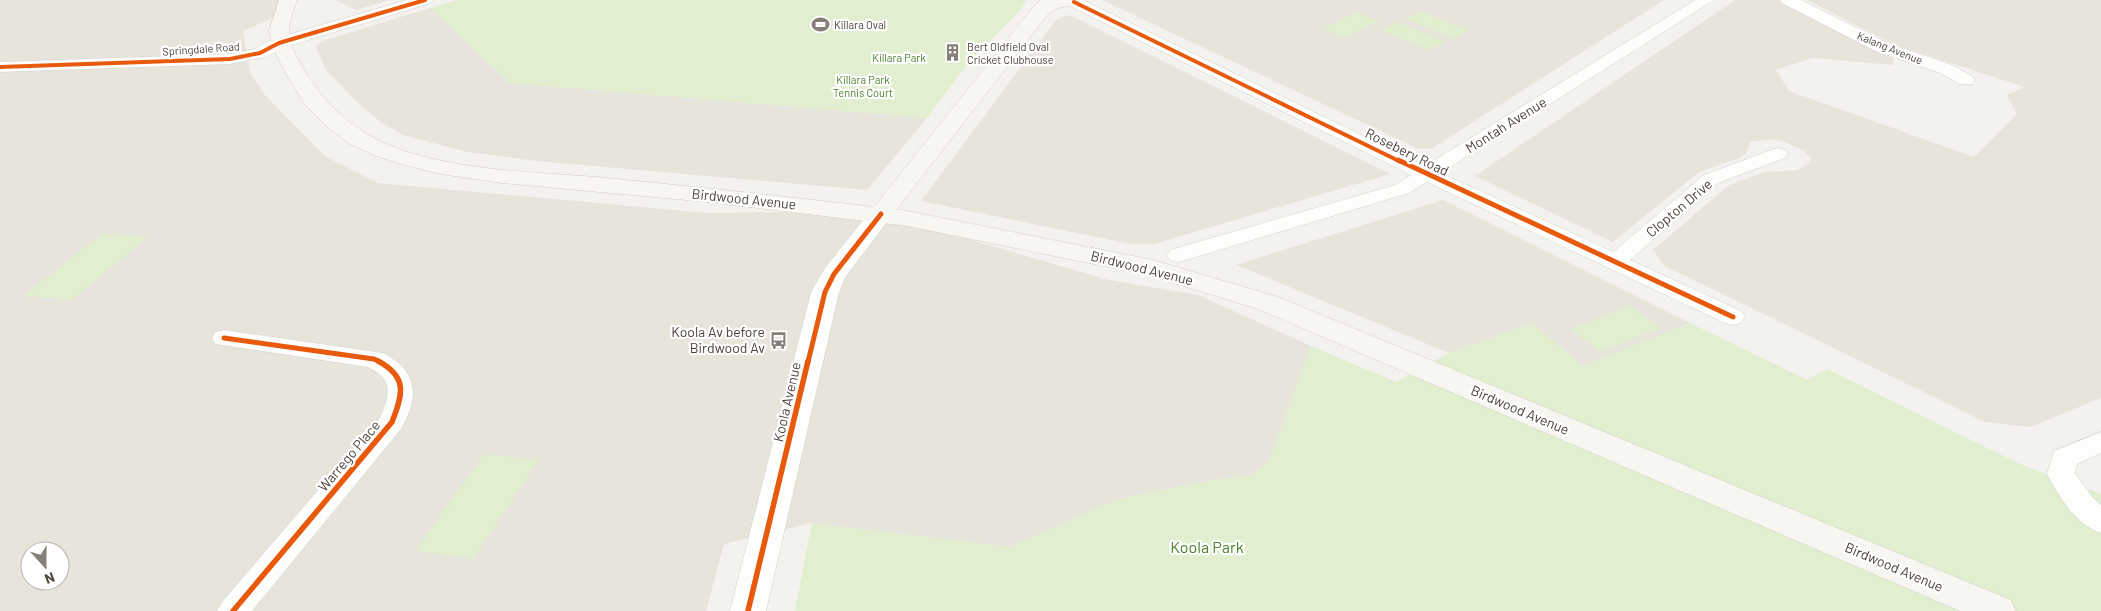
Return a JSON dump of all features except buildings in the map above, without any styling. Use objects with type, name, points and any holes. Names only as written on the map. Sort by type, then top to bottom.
[{"type":"main road","points":[[279,43],[278,29],[288,0]]},
{"type":"main road","points":[[1052,1],[1066,3],[1076,1]]},
{"type":"main road","name":"Koola Avenue","points":[[881,214],[1041,10],[1052,1]]},
{"type":"main road","name":"Birdwood Avenue","points":[[279,43],[299,80],[336,123],[361,142],[411,160],[440,167],[502,176],[881,214],[1153,268],[1268,303],[1998,611]]},
{"type":"street","name":"Springdale Road","points":[[0,67],[210,61],[248,56],[279,43],[425,0]]},
{"type":"street","name":"Montah Avenue","points":[[1178,256],[1402,189],[1706,0]]},
{"type":"street","name":"Kalang Avenue","points":[[1788,0],[1879,46],[1946,70],[1966,80]]},
{"type":"street","name":"Rosebery Road","points":[[1076,1],[1426,174],[1733,317]]},
{"type":"street","name":"Clopton Drive","points":[[1615,262],[1711,179],[1778,154]]},
{"type":"street","name":"Koola Avenue","points":[[748,611],[826,292],[834,274],[881,214]]},
{"type":"street","name":"Warrego Place","points":[[224,338],[374,359],[392,367],[400,381],[401,400],[392,422],[232,611]]},
{"type":"street","points":[[2101,442],[2064,458],[2061,474],[2083,506],[2101,522]]},
{"type":"shaded area","points":[[0,0],[288,0],[283,14],[243,31],[250,72],[264,94],[325,156],[378,183],[707,213],[845,211],[916,224],[1109,280],[1198,295],[1311,346],[1269,462],[1249,476],[1218,479],[1121,498],[1010,547],[812,523],[724,544],[706,611],[0,611]]},
{"type":"shaded area","points":[[335,0],[390,0],[356,10]]},
{"type":"shaded area","points":[[1102,0],[1664,0],[1431,149],[1419,149]]},
{"type":"shaded area","points":[[1735,0],[1777,0],[1894,59],[1892,65],[1813,58],[1776,70],[1789,91],[1974,157],[2017,114],[2007,95],[2025,87],[1895,45],[1807,0],[2101,0],[2101,398],[2030,427],[1985,422],[1665,266],[1653,250],[1729,185],[1765,172],[1797,170],[1810,163],[1810,157],[1804,151],[1785,142],[1771,139],[1751,142],[1745,154],[1739,158],[1699,172],[1613,242],[1475,176]]},
{"type":"shaded area","points":[[430,8],[510,83],[927,118],[867,190],[536,161],[467,152],[403,135],[382,123],[360,105],[326,70],[316,47],[322,41]]},
{"type":"shaded area","points":[[1068,15],[1390,174],[1154,244],[1131,244],[921,201],[1056,20]]},
{"type":"shaded area","points":[[1443,200],[1690,323],[1583,366],[1532,323],[1449,353],[1236,265]]},
{"type":"green space","name":"Killara Park","points":[[457,0],[1026,0],[1022,8],[965,67],[927,118],[510,83],[430,8]]},
{"type":"green space","points":[[1420,11],[1469,30],[1454,38],[1405,19]]},
{"type":"green space","points":[[1357,12],[1379,21],[1344,38],[1323,29]]},
{"type":"green space","points":[[1397,22],[1445,42],[1430,50],[1381,30]]},
{"type":"green space","points":[[102,234],[148,237],[72,300],[23,296]]},
{"type":"green space","points":[[1631,306],[1661,328],[1600,352],[1570,329]]},
{"type":"green space","name":"Koola Park","points":[[1532,323],[1583,366],[1690,323],[1807,380],[1827,369],[2020,464],[2101,494],[2101,611],[795,611],[812,523],[1010,547],[1121,498],[1218,479],[1249,476],[1269,462],[1311,346],[1396,382],[1449,353]]},
{"type":"green space","points":[[484,454],[539,460],[474,558],[415,551]]},
{"type":"cycle path","points":[[0,67],[230,59],[260,53],[279,43],[425,0]]},
{"type":"cycle path","points":[[1074,2],[1426,174],[1733,317]]},
{"type":"cycle path","points":[[748,611],[825,292],[834,274],[881,214]]},
{"type":"cycle path","points":[[224,338],[374,359],[393,371],[401,384],[399,401],[392,422],[233,611]]},
{"type":"place","name":"Killara Oval","points":[[820,25]]},
{"type":"place","name":"Bert Oldfield Oval Cricket Clubhouse","points":[[953,53]]},
{"type":"place","name":"Koola Av before Birdwood Av","points":[[779,340]]},
{"type":"park label","name":"Killara Park Tennis Court","points":[[863,86]]}]
